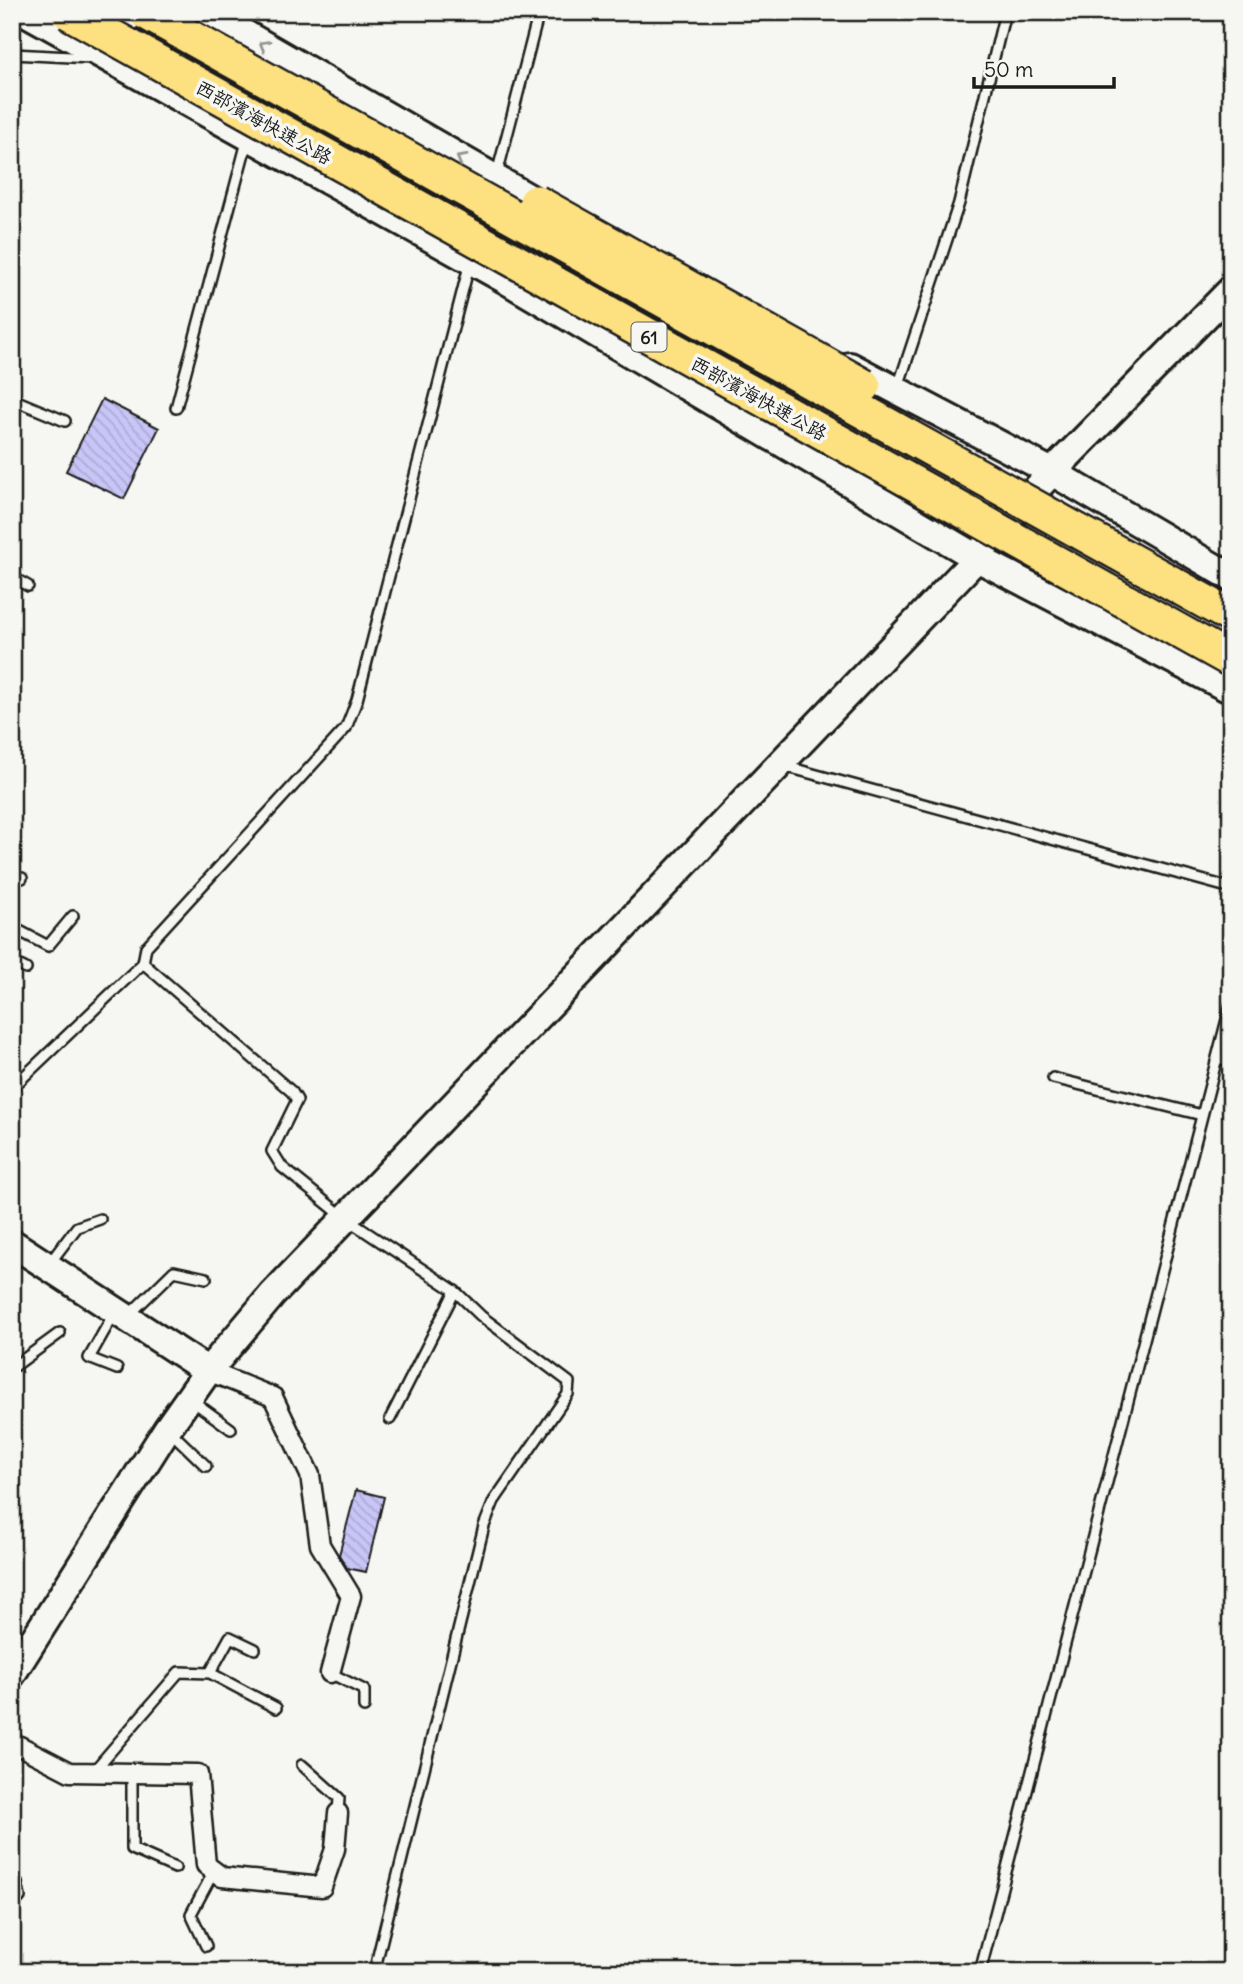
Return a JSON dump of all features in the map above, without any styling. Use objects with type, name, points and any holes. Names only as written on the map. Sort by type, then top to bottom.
[{"type":"highway","name":"西部濱海快速公路","points":[[70,12],[1231,660]]},
{"type":"highway","name":"西部濱海快速公路","points":[[145,12],[1231,616]]},
{"type":"highway","points":[[536,202],[1178,562],[1231,596]]},
{"type":"highway","points":[[504,279],[1138,633],[1231,673]]},
{"type":"main road","points":[[25,12],[471,260],[1231,690]]},
{"type":"main road","points":[[70,12],[205,100],[983,549],[1231,673]]},
{"type":"main road","points":[[127,12],[419,178],[551,224],[1231,605]]},
{"type":"main road","points":[[207,12],[536,202],[1052,472],[1231,577]]},
{"type":"main road","points":[[12,1674],[167,1429],[208,1371],[273,1294],[779,765],[1052,472],[1231,290]]},
{"type":"main road","points":[[12,1242],[208,1371]]},
{"type":"street","points":[[208,1371],[273,1397],[310,1475],[320,1545],[351,1596],[330,1673]]},
{"type":"street","points":[[12,1742],[70,1772],[198,1774],[206,1865],[222,1877],[321,1887],[335,1849],[338,1814]]},
{"type":"lane","points":[[496,179],[539,12]]},
{"type":"lane","points":[[897,391],[958,203],[1005,12]]},
{"type":"lane","points":[[12,54],[110,59]]},
{"type":"lane","points":[[176,408],[249,137]]},
{"type":"lane","points":[[12,1088],[143,963],[146,947],[346,728],[357,699],[471,260]]},
{"type":"lane","points":[[12,399],[65,421]]},
{"type":"lane","points":[[12,577],[28,586]]},
{"type":"lane","points":[[779,765],[1231,888]]},
{"type":"lane","points":[[12,927],[48,946],[73,916]]},
{"type":"lane","points":[[12,962],[26,970]]},
{"type":"lane","points":[[143,963],[292,1091],[297,1100],[294,1111],[272,1151],[276,1161],[345,1218],[454,1291],[481,1316],[569,1382],[568,1394],[494,1501],[484,1526],[374,1972]]},
{"type":"lane","points":[[980,1972],[1231,1004]]},
{"type":"lane","points":[[1217,1058],[1231,1061]]},
{"type":"lane","points":[[1054,1078],[1202,1115]]},
{"type":"lane","points":[[48,1266],[77,1227],[100,1219]]},
{"type":"lane","points":[[117,1369],[89,1357],[121,1314],[174,1272],[206,1278]]},
{"type":"lane","points":[[390,1419],[454,1291]]},
{"type":"lane","points":[[12,1368],[60,1333]]},
{"type":"lane","points":[[189,1398],[231,1429]]},
{"type":"lane","points":[[167,1429],[206,1466]]},
{"type":"lane","points":[[210,1673],[230,1637],[255,1649]]},
{"type":"lane","points":[[92,1773],[178,1672],[210,1673],[276,1707]]},
{"type":"lane","points":[[330,1673],[364,1690],[365,1707]]},
{"type":"lane","points":[[302,1765],[339,1798],[338,1814]]},
{"type":"lane","points":[[132,1774],[132,1849],[175,1868]]},
{"type":"lane","points":[[206,1946],[191,1914],[214,1871]]},
{"type":"lane","points":[[12,1878],[17,1882],[20,1897],[12,1906]]},
{"type":"building","points":[[102,399],[159,428],[124,499],[66,471]]},
{"type":"building","points":[[356,1490],[384,1497],[366,1572],[347,1568],[339,1555]]}]
